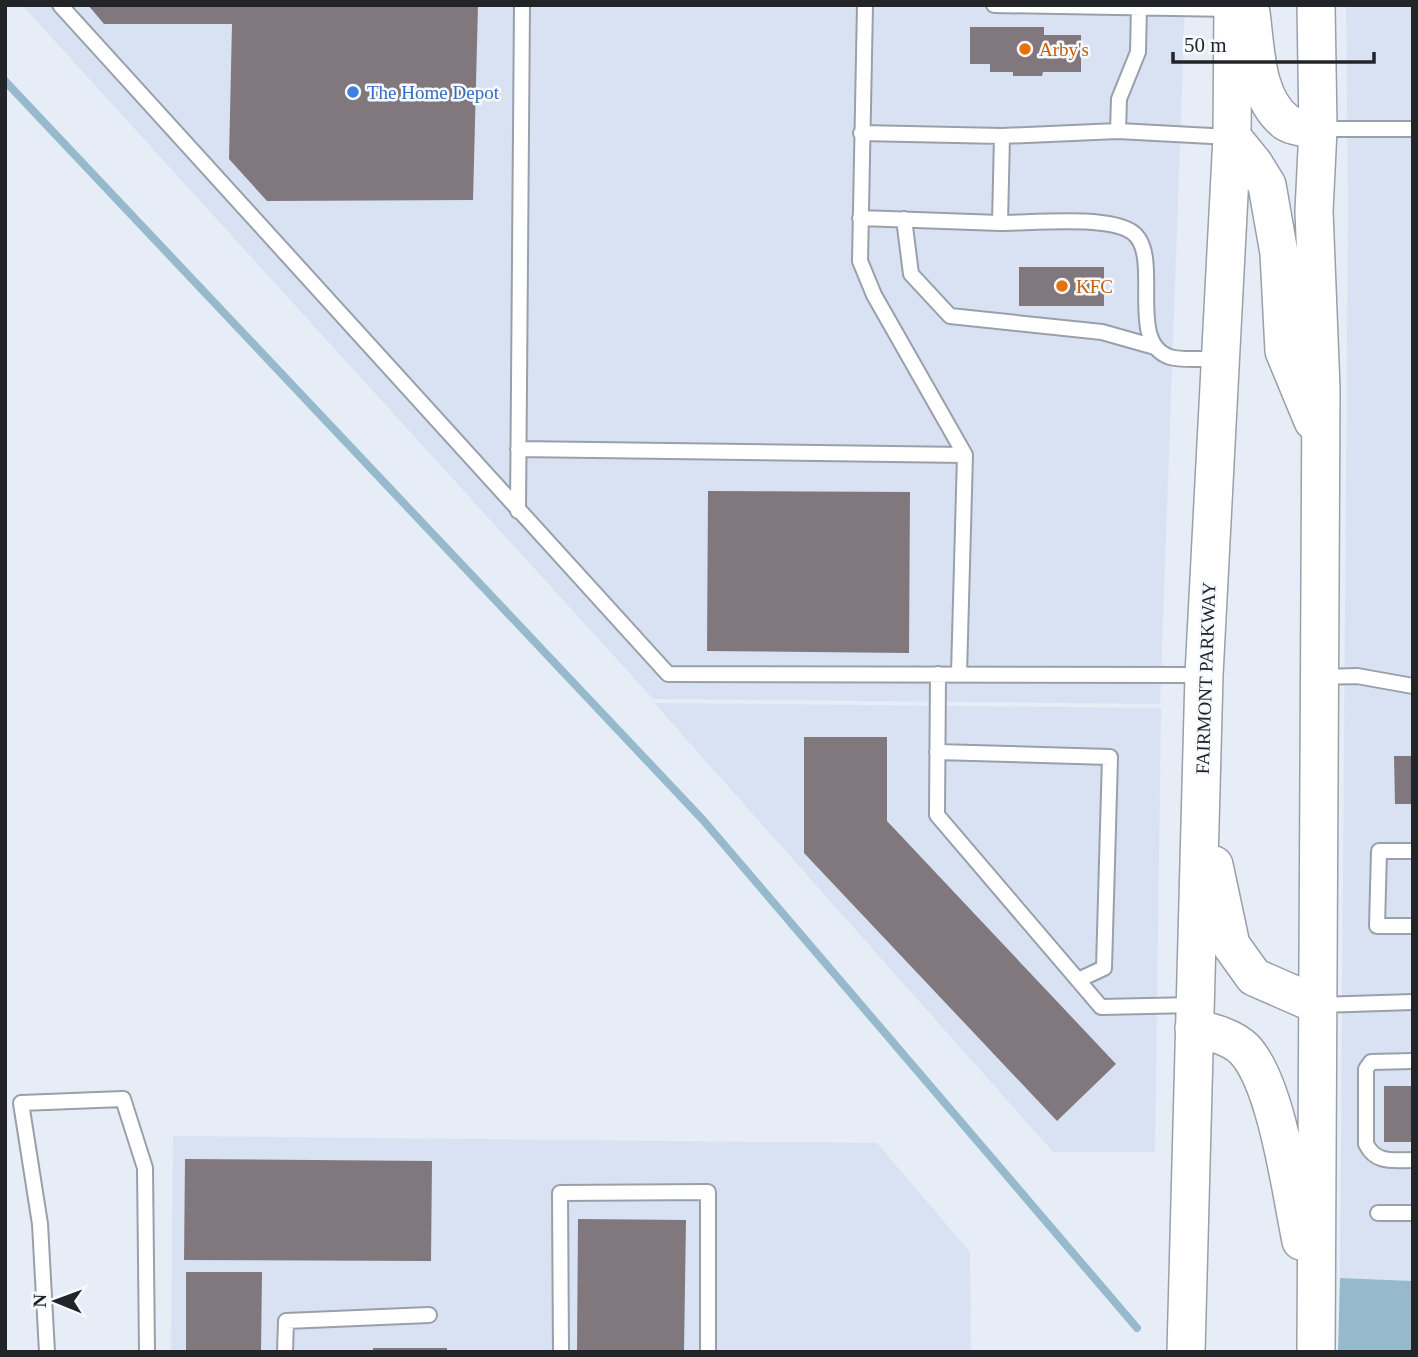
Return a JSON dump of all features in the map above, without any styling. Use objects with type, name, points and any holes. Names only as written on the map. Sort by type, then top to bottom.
[{"type":"main road","points":[[1316,5],[1318,130],[1314,212],[1320,438],[1317,1352]]},
{"type":"main road","points":[[1239,7],[1262,84],[1273,107],[1288,124],[1318,130]]},
{"type":"main road","name":"FAIRMONT PARKWAY","points":[[1186,1352],[1204,675],[1239,7]]},
{"type":"main road","points":[[1232,137],[1267,185],[1279,253],[1284,351],[1320,438]]},
{"type":"main road","points":[[1201,791],[1220,902],[1231,945],[1254,977],[1318,1005]]},
{"type":"main road","points":[[1195,1016],[1214,1033],[1242,1048],[1257,1067],[1275,1115],[1316,1310]]},
{"type":"lane","points":[[60,5],[668,674],[1204,675]]},
{"type":"lane","points":[[518,511],[522,5]]},
{"type":"lane","points":[[865,5],[860,261],[874,295],[965,455],[959,674]]},
{"type":"lane","points":[[994,5],[1239,7]]},
{"type":"lane","points":[[1118,131],[1119,99],[1138,52],[1139,6]]},
{"type":"lane","points":[[1318,130],[1413,129]]},
{"type":"lane","points":[[861,133],[1002,136],[1118,131],[1232,137]]},
{"type":"lane","points":[[1000,223],[1002,136]]},
{"type":"lane","points":[[860,218],[1000,223],[1108,222],[1134,233],[1146,253],[1146,315],[1155,347]]},
{"type":"lane","points":[[904,219],[911,274],[950,317],[1101,332],[1155,347],[1170,358],[1220,359]]},
{"type":"lane","points":[[518,449],[965,455]]},
{"type":"lane","points":[[938,674],[937,814],[1101,1007],[1195,1016]]},
{"type":"lane","points":[[1320,677],[1357,677],[1413,686]]},
{"type":"lane","points":[[937,752],[1110,757],[1104,968],[1078,980]]},
{"type":"lane","points":[[1413,851],[1379,851],[1377,926],[1413,926]]},
{"type":"lane","points":[[1318,1005],[1413,1002]]},
{"type":"lane","points":[[1413,1061],[1371,1062],[1366,1069],[1366,1144],[1370,1154],[1382,1160],[1413,1160]]},
{"type":"lane","points":[[47,1352],[40,1224],[21,1103],[123,1099],[145,1168],[148,1352]]},
{"type":"lane","points":[[561,1352],[560,1193],[708,1192],[708,1352]]},
{"type":"lane","points":[[1378,1213],[1413,1213]]},
{"type":"lane","points":[[285,1352],[286,1321],[429,1315]]},
{"type":"shaded area","points":[[22,5],[1185,5],[1160,704],[653,699]]},
{"type":"shaded area","points":[[1346,5],[1413,5],[1413,1281],[1340,1278],[1348,205]]},
{"type":"shaded area","points":[[654,703],[1161,708],[1155,1152],[1053,1152]]},
{"type":"shaded area","points":[[173,1136],[877,1143],[970,1252],[971,1352],[171,1352]]},
{"type":"shaded area","points":[[1340,1278],[1413,1281],[1413,1352],[1338,1352]]},
{"type":"building","name":"The Home Depot","points":[[88,5],[478,5],[473,200],[267,201],[229,159],[232,24],[104,24]]},
{"type":"building","name":"Arby's","points":[[970,27],[1044,27],[1044,35],[1081,35],[1081,72],[1043,72],[1042,76],[1013,76],[1013,72],[990,72],[990,64],[970,64]]},
{"type":"building","name":"KFC","points":[[1019,267],[1104,267],[1104,306],[1019,306]]},
{"type":"building","points":[[708,491],[910,492],[909,653],[707,651]]},
{"type":"building","points":[[804,737],[887,737],[887,821],[1116,1064],[1057,1121],[804,853]]},
{"type":"building","points":[[1394,756],[1413,756],[1413,804],[1395,804]]},
{"type":"building","points":[[1384,1086],[1413,1086],[1413,1142],[1384,1142]]},
{"type":"building","points":[[185,1159],[432,1161],[431,1261],[184,1260]]},
{"type":"building","points":[[578,1219],[686,1220],[684,1352],[577,1352]]},
{"type":"building","points":[[186,1272],[262,1272],[261,1352],[186,1352]]},
{"type":"building","points":[[373,1348],[447,1348],[447,1352],[373,1352]]},
{"type":"waterway","points":[[5,81],[703,820],[1137,1328]]},
{"type":"place","name":"Arby's","points":[[1025,49]]},
{"type":"place","name":"The Home Depot","points":[[353,92]]},
{"type":"place","name":"KFC","points":[[1062,286]]}]
